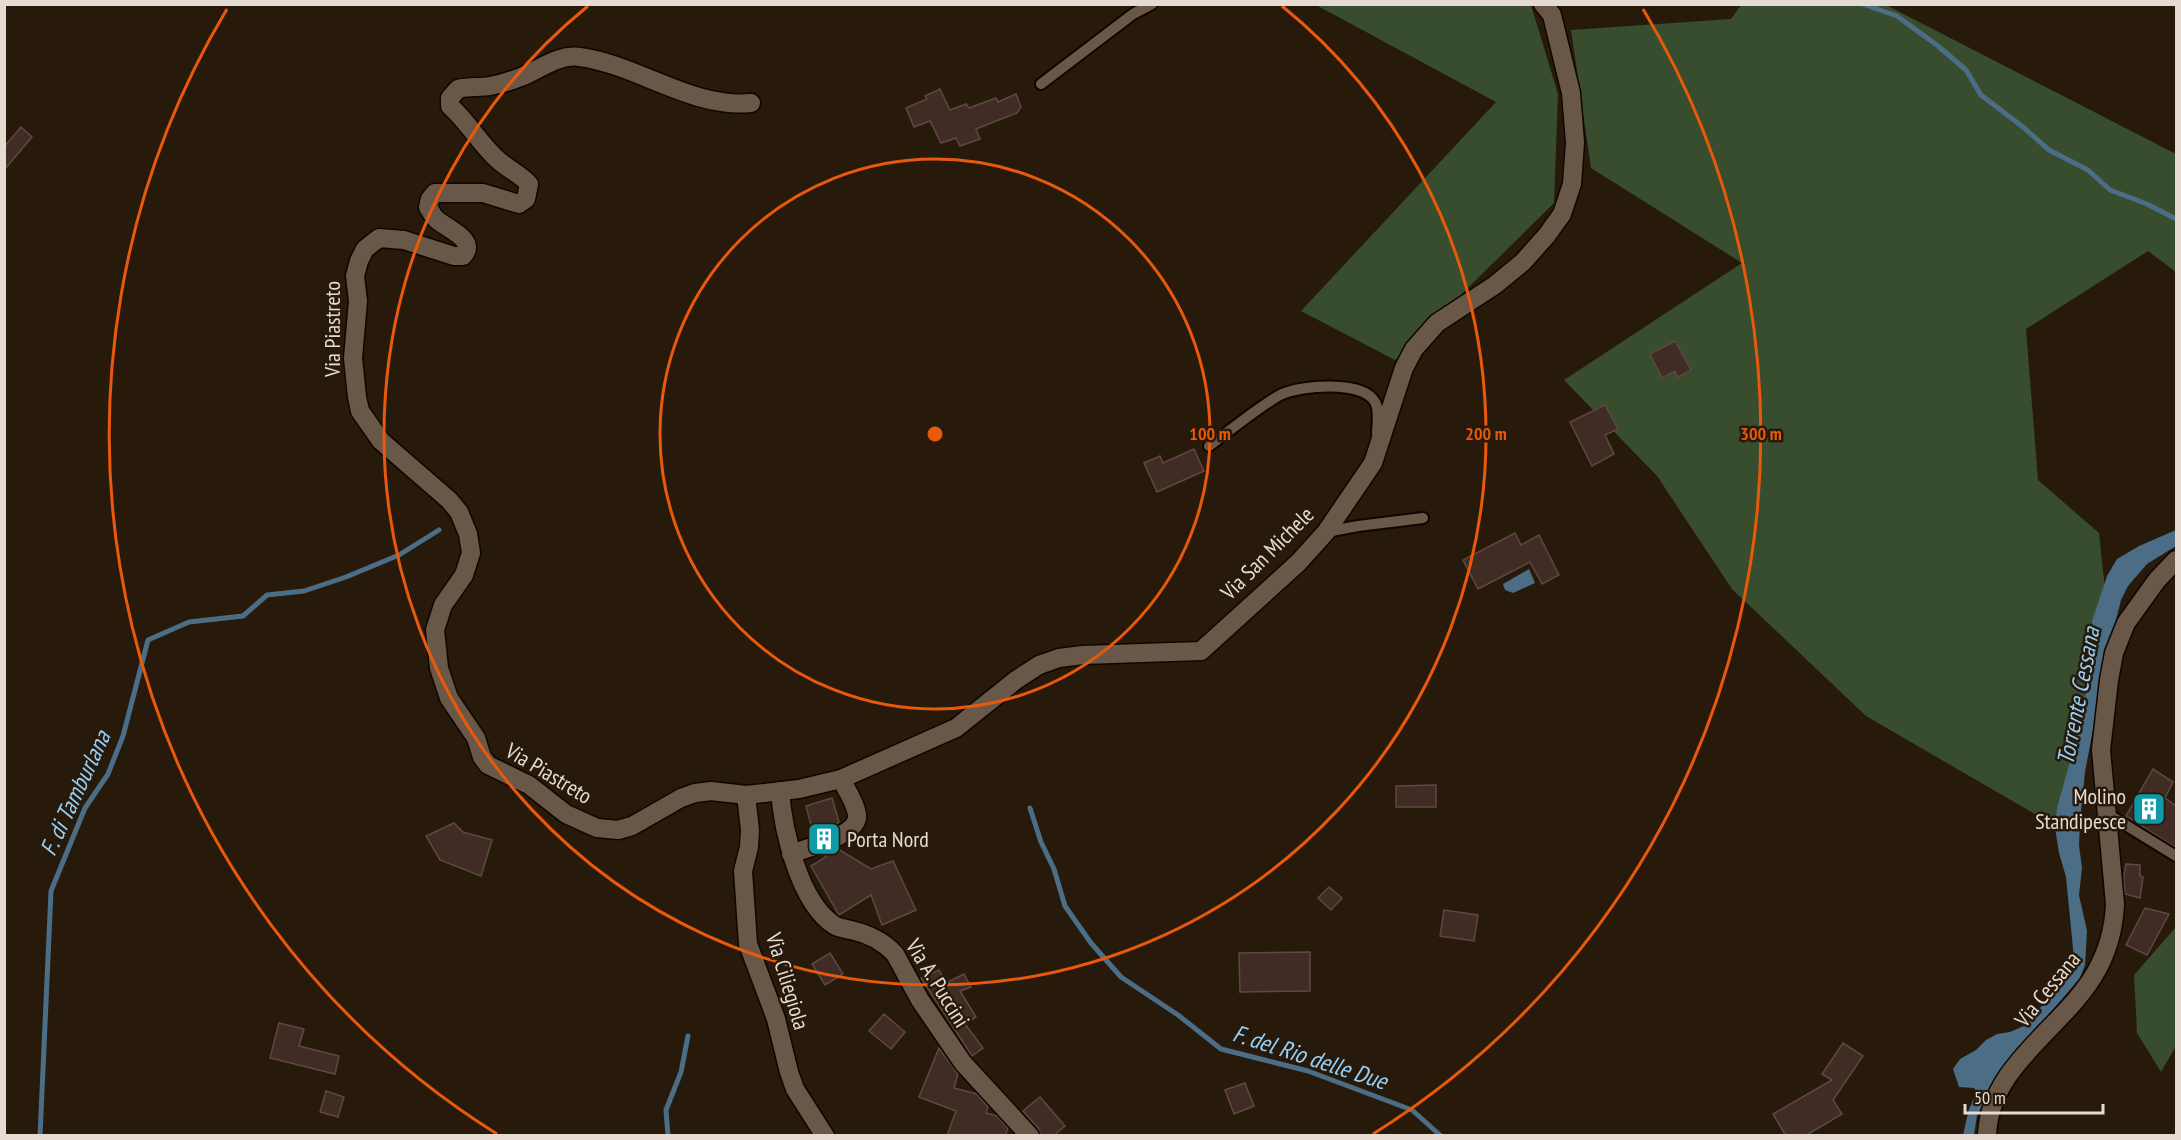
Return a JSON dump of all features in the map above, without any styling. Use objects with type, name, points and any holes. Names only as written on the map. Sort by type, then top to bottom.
[{"type":"street","name":"Via San Michele","points":[[780,791],[841,779],[956,728],[1016,680],[1039,665],[1059,658],[1201,651],[1298,563],[1326,532],[1373,463],[1404,368],[1414,349],[1437,323],[1495,285],[1523,262],[1562,214],[1572,184],[1575,142],[1571,93],[1548,8]]},
{"type":"street","name":"Via Piastreto","points":[[751,103],[725,104],[626,69],[580,57],[562,57],[521,77],[489,86],[458,88],[450,98],[450,106],[460,114],[498,160],[519,173],[529,184],[526,199],[519,204],[483,193],[435,193],[428,207],[438,221],[455,231],[468,246],[463,256],[454,256],[404,240],[379,237],[371,242],[359,261],[355,276],[358,301],[353,358],[357,397],[365,420],[381,441],[449,500],[459,513],[468,534],[471,553],[464,575],[443,604],[437,618],[436,642],[440,669],[449,698],[476,738],[488,765],[529,785],[566,814],[597,828],[608,830],[632,826],[681,798],[695,793],[711,790],[746,795],[780,791]]},
{"type":"street","name":"Via Cessana","points":[[1987,1136],[1989,1116],[2003,1085],[2021,1059],[2082,991],[2096,972],[2106,950],[2112,930],[2115,904],[2101,750],[2105,703],[2114,653],[2123,629],[2157,580],[2176,561]]},
{"type":"street","points":[[791,854],[843,834],[854,826],[857,814],[841,779]]},
{"type":"street","name":"Via A. Puccini","points":[[780,791],[791,854],[818,911],[836,927],[872,936],[886,944],[895,954],[920,1000],[956,1054],[1030,1136]]},
{"type":"street","name":"Via Ciliegiola","points":[[746,795],[750,830],[749,847],[743,871],[748,944],[776,1019],[795,1089],[825,1136]]},
{"type":"lane","points":[[1041,84],[1133,14],[1152,4]]},
{"type":"lane","points":[[1209,446],[1281,395],[1313,386],[1357,390],[1371,396],[1377,405],[1377,452]]},
{"type":"lane","points":[[1326,532],[1423,518]]},
{"type":"lane","points":[[2106,813],[2176,856]]},
{"type":"green space","points":[[1316,5],[1531,5],[1558,94],[1554,203],[1395,360],[1301,311],[1496,102]]},
{"type":"green space","points":[[1741,5],[1886,5],[2176,154],[2176,272],[2148,251],[2026,329],[2038,480],[2099,533],[2108,617],[2064,831],[1866,716],[1732,589],[1657,476],[1564,380],[1742,263],[1591,168],[1571,30],[1731,19]]},
{"type":"green space","points":[[2176,927],[2176,1046],[2161,1072],[2137,1033],[2134,975]]},
{"type":"water","points":[[2176,530],[2176,546],[2147,564],[2128,586],[2121,600],[2107,655],[2085,772],[2080,822],[2079,845],[2082,868],[2079,895],[2087,931],[2085,965],[2080,978],[2004,1067],[1977,1115],[1974,1135],[1963,1135],[1969,1109],[1977,1092],[1974,1088],[1959,1087],[1953,1069],[1960,1059],[1976,1050],[1986,1040],[2026,1025],[2067,973],[2074,959],[2066,877],[2055,828],[2057,808],[2069,765],[2078,713],[2090,684],[2095,641],[2092,621],[2107,576],[2117,559],[2139,546]]},
{"type":"water","points":[[1529,569],[1535,583],[1513,593],[1505,590],[1503,584]]},
{"type":"building","points":[[940,89],[950,110],[966,104],[969,108],[996,98],[998,102],[1016,94],[1021,107],[1017,113],[976,129],[980,139],[960,146],[956,138],[941,143],[930,121],[914,127],[906,108],[927,99],[925,96]]},
{"type":"building","points":[[21,127],[32,137],[4,170],[4,147]]},
{"type":"building","points":[[1675,341],[1691,370],[1678,377],[1675,371],[1662,378],[1650,354]]},
{"type":"building","points":[[1605,405],[1618,429],[1605,435],[1614,454],[1592,466],[1570,422]]},
{"type":"building","points":[[1194,449],[1204,471],[1157,492],[1144,463],[1160,456],[1163,463]]},
{"type":"building","points":[[1515,533],[1521,545],[1539,535],[1559,575],[1542,584],[1530,562],[1478,589],[1463,560]]},
{"type":"building","name":"Molino Standipesce","points":[[2153,769],[2173,782],[2165,798],[2176,806],[2176,848],[2126,816]]},
{"type":"building","points":[[1436,785],[1436,807],[1396,807],[1396,786]]},
{"type":"building","points":[[832,798],[839,822],[828,829],[813,833],[806,806]]},
{"type":"building","points":[[454,823],[463,832],[492,840],[481,876],[440,860],[426,836]]},
{"type":"building","points":[[838,849],[871,869],[893,861],[916,910],[882,925],[871,895],[839,915],[811,866],[826,857],[825,854]]},
{"type":"building","points":[[2126,864],[2140,865],[2140,876],[2143,877],[2140,898],[2125,894]]},
{"type":"building","points":[[1329,887],[1342,898],[1331,910],[1318,898]]},
{"type":"building","points":[[2145,908],[2169,914],[2147,955],[2126,945]]},
{"type":"building","points":[[1444,910],[1478,915],[1474,941],[1440,936]]},
{"type":"building","points":[[1310,952],[1310,991],[1240,992],[1239,953]]},
{"type":"building","points":[[830,953],[843,974],[825,985],[812,964]]},
{"type":"building","points":[[939,970],[946,983],[964,974],[971,987],[960,991],[976,1017],[965,1024],[983,1048],[972,1056],[921,978]]},
{"type":"building","points":[[884,1014],[905,1032],[891,1049],[869,1031]]},
{"type":"building","points":[[279,1023],[304,1029],[299,1046],[339,1056],[335,1074],[270,1058]]},
{"type":"building","points":[[1843,1043],[1863,1056],[1833,1100],[1842,1114],[1805,1136],[1786,1136],[1773,1114],[1832,1080],[1822,1074]]},
{"type":"building","points":[[939,1048],[958,1074],[954,1088],[977,1094],[988,1107],[986,1113],[997,1116],[1008,1128],[1005,1136],[947,1136],[956,1111],[919,1097]]},
{"type":"building","points":[[1245,1083],[1254,1106],[1234,1114],[1225,1090]]},
{"type":"building","points":[[326,1091],[344,1097],[338,1117],[320,1112]]},
{"type":"building","points":[[1040,1097],[1065,1126],[1053,1136],[1041,1136],[1038,1128],[1023,1111]]},
{"type":"waterway","points":[[1863,4],[1897,16],[1938,46],[1966,70],[1981,95],[2049,150],[2088,170],[2110,190],[2147,204],[2176,219]]},
{"type":"waterway","name":"F. di Tamburlana","points":[[40,1136],[51,891],[85,808],[108,774],[123,736],[148,640],[189,622],[243,616],[267,595],[304,591],[346,577],[399,555],[439,530]]},
{"type":"waterway","name":"F. del Rio delle Due","points":[[1030,808],[1041,842],[1054,869],[1065,906],[1091,943],[1121,977],[1178,1015],[1221,1049],[1308,1071],[1412,1110],[1441,1136]]},
{"type":"waterway","points":[[668,1136],[666,1110],[681,1072],[688,1036]]},
{"type":"place","name":"Molino Standipesce","points":[[2149,809]]},
{"type":"place","name":"Porta Nord","points":[[824,839]]},
{"type":"water label","name":"Torrente Cessana","points":[[2078,696]]}]
